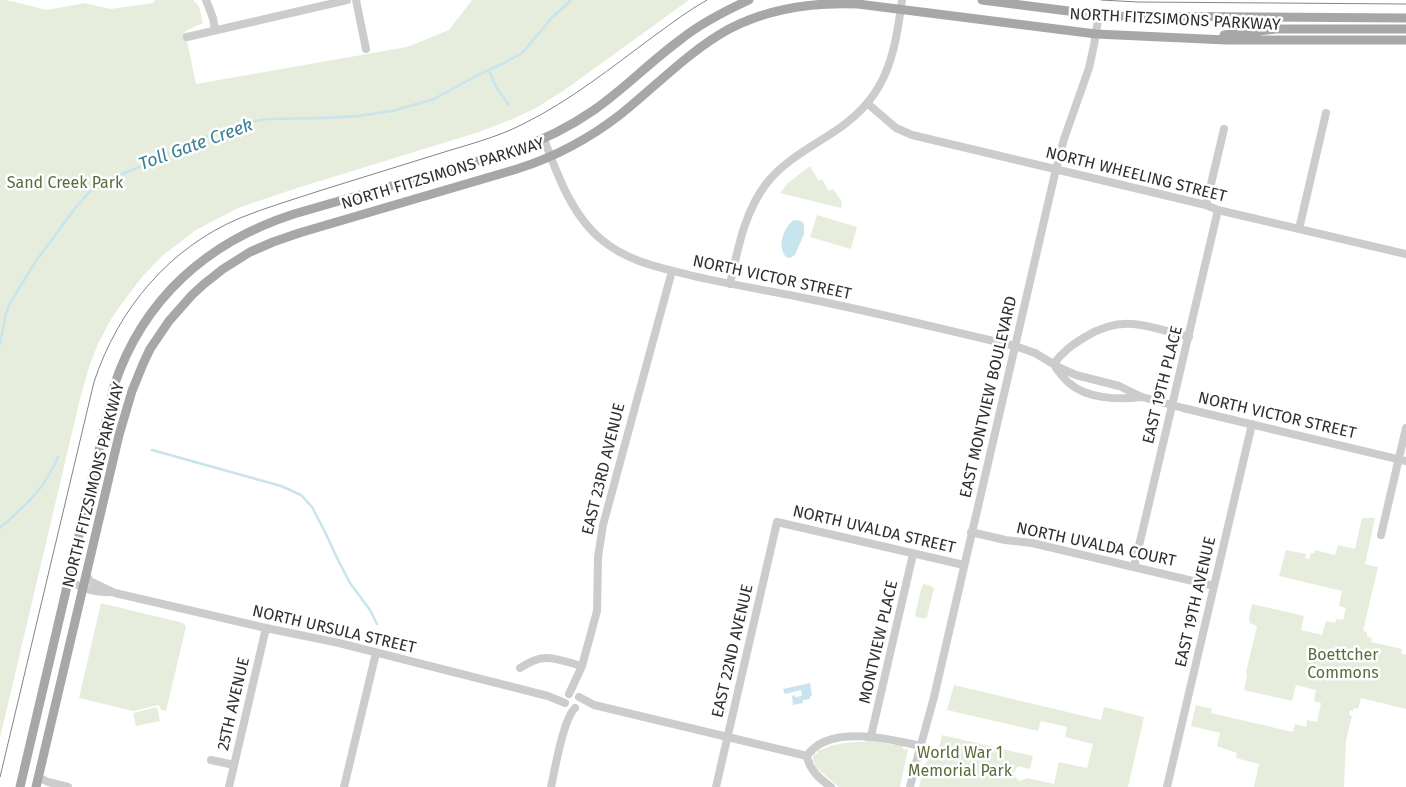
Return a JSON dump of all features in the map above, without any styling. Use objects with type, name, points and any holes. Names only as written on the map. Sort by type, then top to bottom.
[{"type":"main road","name":"NORTH FITZSIMONS PARKWAY","points":[[20,787],[108,409],[119,372],[134,340],[144,323],[165,297],[191,269],[212,253],[241,235],[278,219],[512,151],[544,139],[595,110],[679,40],[699,26],[721,13],[750,0]]},
{"type":"main road","name":"NORTH FITZSIMONS PARKWAY","points":[[982,0],[1099,14],[1146,17],[1406,18]]},
{"type":"main road","name":"NORTH FITZSIMONS PARKWAY","points":[[36,787],[119,435],[137,378],[150,349],[186,302],[223,269],[250,252],[281,239],[517,169],[551,157],[587,138],[603,127],[716,37],[756,17],[785,9],[829,3],[902,4],[1096,34],[1199,39],[1406,40]]},
{"type":"main road","points":[[1199,39],[1271,29],[1406,29]]},
{"type":"street","points":[[206,0],[213,18],[215,30]]},
{"type":"street","points":[[187,37],[347,0]]},
{"type":"street","points":[[356,0],[366,49]]},
{"type":"street","points":[[730,284],[739,243],[748,216],[765,185],[788,161],[852,120],[881,84],[888,69],[902,4]]},
{"type":"street","name":"EAST MONTVIEW BOULEVARD","points":[[910,787],[934,697],[1056,168],[1089,68],[1099,14]]},
{"type":"street","name":"NORTH WHEELING STREET","points":[[867,103],[892,124],[907,133],[1206,205],[1218,210],[1406,254]]},
{"type":"street","points":[[1299,229],[1326,113]]},
{"type":"street","points":[[1206,205],[1224,130]]},
{"type":"street","name":"NORTH VICTOR STREET","points":[[544,139],[574,206],[586,224],[598,237],[631,258],[672,271],[818,301],[1015,346],[1035,353],[1076,375],[1119,386],[1142,397],[1402,460]]},
{"type":"street","name":"EAST 19TH PLACE","points":[[1134,567],[1218,210]]},
{"type":"street","name":"EAST 23RD AVENUE","points":[[568,694],[582,666],[597,612],[598,557],[603,525],[672,271]]},
{"type":"street","points":[[1054,364],[1068,347],[1097,330],[1110,325],[1131,323],[1188,337]]},
{"type":"street","name":"NORTH VICTOR STREET","points":[[1054,364],[1068,383],[1081,390],[1095,395],[1124,399],[1142,397]]},
{"type":"street","name":"EAST 19TH AVENUE","points":[[1167,787],[1252,424]]},
{"type":"street","points":[[1381,535],[1402,460],[1406,428]]},
{"type":"street","name":"NORTH UVALDA STREET","points":[[777,522],[964,566]]},
{"type":"street","name":"EAST 22ND AVENUE","points":[[716,787],[777,522]]},
{"type":"street","name":"NORTH UVALDA COURT","points":[[971,532],[1005,540],[1032,543],[1214,586]]},
{"type":"street","name":"MONTVIEW PLACE","points":[[871,736],[913,554]]},
{"type":"street","name":"NORTH URSULA STREET","points":[[86,575],[90,581],[114,592],[266,628],[339,643],[548,696],[566,703]]},
{"type":"street","name":"NORTH URSULA STREET","points":[[68,581],[99,593],[114,592]]},
{"type":"street","name":"25TH AVENUE","points":[[229,787],[266,628]]},
{"type":"street","points":[[344,787],[376,653]]},
{"type":"street","points":[[520,668],[534,660],[545,658],[582,666]]},
{"type":"street","name":"EAST 23RD AVENUE","points":[[578,676],[579,696]]},
{"type":"street","points":[[565,726],[565,698],[568,694],[573,693],[594,705],[807,756]]},
{"type":"street","name":"NORTH URSULA STREET","points":[[548,696],[568,694]]},
{"type":"street","points":[[550,787],[565,726],[571,712],[580,702],[579,696]]},
{"type":"street","points":[[566,703],[570,708],[594,705]]},
{"type":"street","points":[[807,756],[813,749],[834,739],[854,736],[888,738],[920,746]]},
{"type":"street","points":[[807,756],[813,771],[831,787]]},
{"type":"street","points":[[211,760],[234,765]]},
{"type":"street","points":[[38,777],[48,782],[68,787]]},
{"type":"green space","name":"Sand Creek Park","points":[[0,0],[47,10],[85,3],[110,9],[153,3],[155,0],[193,0],[199,6],[203,23],[185,31],[196,84],[407,47],[449,30],[472,0],[689,0],[566,89],[536,108],[479,132],[238,208],[196,230],[162,256],[142,277],[111,319],[89,367],[0,738]]},
{"type":"green space","points":[[810,166],[819,181],[822,179],[829,191],[833,189],[842,202],[841,208],[780,193],[788,183]]},
{"type":"green space","points":[[817,215],[857,227],[851,249],[810,237]]},
{"type":"green space","name":"Boettcher Commons","points":[[1362,518],[1375,518],[1365,564],[1378,567],[1363,631],[1367,632],[1367,637],[1372,638],[1371,642],[1402,649],[1401,653],[1406,655],[1406,709],[1361,698],[1358,709],[1350,710],[1349,715],[1352,716],[1346,740],[1344,787],[1254,787],[1259,764],[1236,758],[1237,753],[1217,746],[1220,733],[1191,726],[1196,705],[1212,709],[1211,713],[1293,732],[1295,724],[1306,727],[1307,720],[1317,722],[1321,703],[1314,701],[1316,690],[1296,685],[1292,701],[1244,690],[1246,672],[1257,626],[1250,623],[1249,618],[1252,604],[1304,616],[1301,630],[1322,635],[1326,621],[1335,623],[1336,619],[1343,620],[1346,608],[1339,606],[1342,591],[1279,576],[1286,550],[1306,554],[1305,558],[1309,559],[1311,553],[1314,553],[1315,550],[1335,555],[1338,545],[1355,549]]},
{"type":"green space","points":[[923,584],[934,588],[925,619],[915,615]]},
{"type":"green space","points":[[101,603],[183,623],[186,627],[166,711],[161,710],[159,705],[133,711],[79,698]]},
{"type":"green space","name":"World War 1 Memorial Park","points":[[954,685],[1101,720],[1104,707],[1144,717],[1128,787],[919,787],[924,765],[931,757],[937,757],[942,735],[1033,756],[1030,769],[1018,766],[1013,774],[1019,781],[1028,778],[1054,784],[1059,762],[1087,768],[1093,744],[1065,737],[1067,727],[1041,721],[1038,731],[947,710]]},
{"type":"green space","points":[[157,707],[160,721],[136,726],[133,713]]},
{"type":"green space","points":[[866,740],[903,746],[903,749],[908,749],[900,787],[839,787],[813,765],[815,765],[812,762],[814,753],[818,752],[816,750],[842,743],[865,742]]},
{"type":"water","points":[[794,220],[801,221],[804,224],[804,234],[795,255],[790,258],[786,257],[783,253],[782,237],[787,227]]},
{"type":"water","points":[[810,683],[812,696],[810,696],[810,699],[793,705],[792,696],[802,696],[801,690],[785,694],[783,689]]},
{"type":"waterway","name":"Toll Gate Creek","points":[[0,344],[6,313],[10,303],[36,261],[76,207],[101,182],[135,169],[185,145],[255,121],[359,116],[392,111],[434,99],[522,53],[551,19],[571,0]]},
{"type":"waterway","points":[[489,70],[496,87],[509,105]]},
{"type":"waterway","points":[[152,450],[281,486],[301,495],[312,507],[350,583],[370,610],[377,624]]},
{"type":"waterway","points":[[0,528],[40,488],[53,469],[58,457]]},
{"type":"tram line","points":[[0,777],[94,382],[104,355],[117,330],[149,284],[191,246],[214,231],[240,218],[322,190],[481,141],[523,124],[574,94],[707,0]]},
{"type":"tram line","points":[[1101,0],[1138,2],[1406,4]]}]
